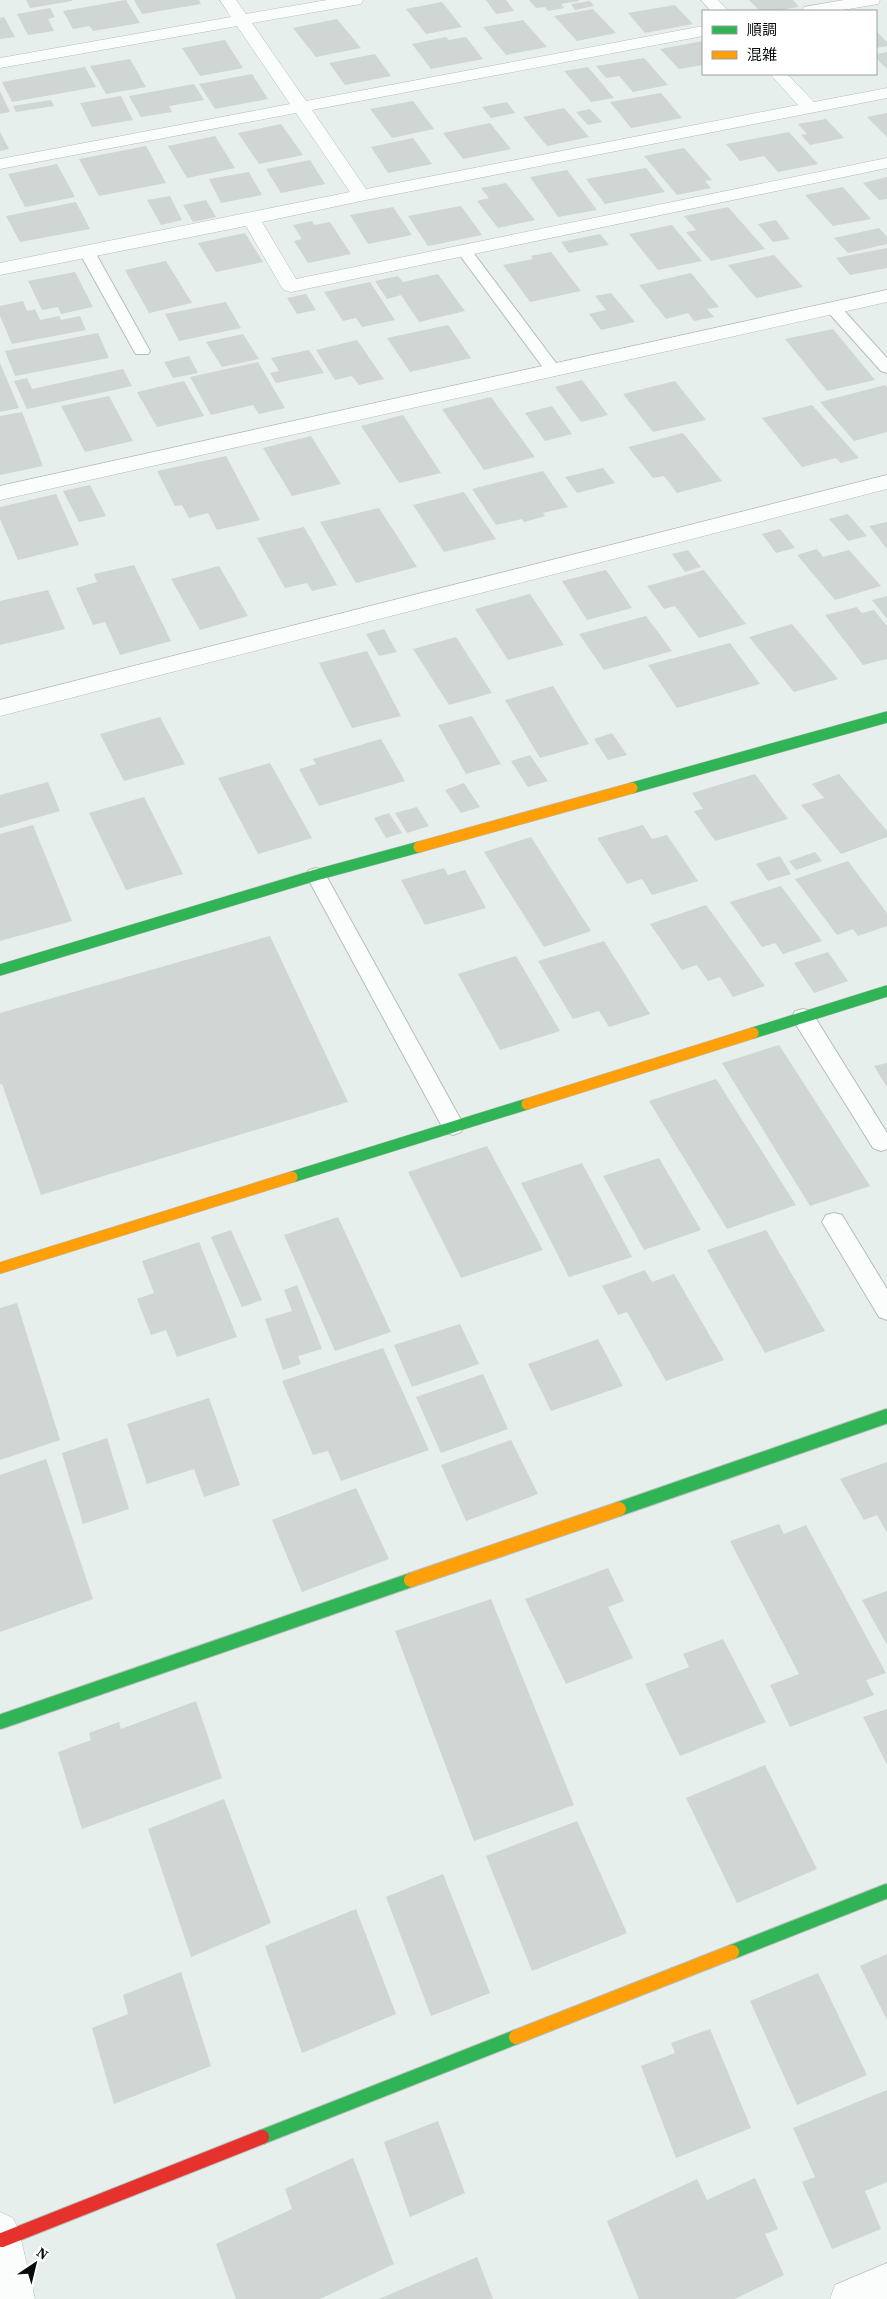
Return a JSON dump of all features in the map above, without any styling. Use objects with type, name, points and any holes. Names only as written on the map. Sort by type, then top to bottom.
[{"type":"street","points":[[228,0],[361,195]]},
{"type":"street","points":[[0,63],[355,0]]},
{"type":"street","points":[[710,0],[719,10]]},
{"type":"street","points":[[816,10],[872,0]]},
{"type":"street","points":[[0,164],[702,31]]},
{"type":"street","points":[[779,75],[810,108]]},
{"type":"street","points":[[0,269],[252,220],[361,195],[887,93]]},
{"type":"street","points":[[252,220],[291,286],[887,163]]},
{"type":"street","points":[[0,493],[887,296]]},
{"type":"street","points":[[0,708],[887,482]]},
{"type":"street","points":[[0,970],[316,875],[887,716]]},
{"type":"street","points":[[0,1268],[887,991]]},
{"type":"street","points":[[0,1722],[887,1416]]},
{"type":"street","points":[[16,2299],[1,2236],[887,1891]]},
{"type":"street","points":[[849,2299],[887,2282]]},
{"type":"lane","points":[[464,250],[553,370]]},
{"type":"lane","points":[[87,252],[142,351]]},
{"type":"lane","points":[[833,308],[887,368]]},
{"type":"lane","points":[[316,875],[453,1126]]},
{"type":"lane","points":[[803,1017],[881,1142]]},
{"type":"lane","points":[[834,1222],[887,1310]]},
{"type":"building","points":[[26,0],[72,0],[72,1],[30,8]]},
{"type":"building","points":[[126,0],[140,23],[93,31],[90,26],[73,29],[63,11]]},
{"type":"building","points":[[134,0],[199,0],[201,4],[142,14]]},
{"type":"building","points":[[486,0],[506,0],[514,11],[496,14]]},
{"type":"building","points":[[529,0],[579,1],[561,4],[564,8],[548,11],[545,7],[536,8]]},
{"type":"building","points":[[749,0],[793,0],[799,7],[780,10],[759,10]]},
{"type":"building","points":[[590,1],[594,6],[575,10],[571,4]]},
{"type":"building","points":[[442,2],[462,27],[426,34],[406,9]]},
{"type":"building","points":[[675,5],[693,24],[645,33],[628,13]]},
{"type":"building","points":[[50,8],[55,17],[48,19],[54,31],[28,35],[17,14]]},
{"type":"building","points":[[593,9],[616,33],[577,41],[554,16]]},
{"type":"building","points":[[4,17],[15,37],[0,39],[0,18]]},
{"type":"building","points":[[337,19],[361,48],[316,57],[293,28]]},
{"type":"building","points":[[523,20],[547,47],[506,55],[483,27]]},
{"type":"building","points":[[877,32],[887,42],[887,46],[877,48]]},
{"type":"building","points":[[446,37],[449,40],[466,37],[483,59],[431,69],[412,44]]},
{"type":"building","points":[[225,40],[243,68],[200,76],[182,48]]},
{"type":"building","points":[[702,41],[702,65],[679,69],[660,49]]},
{"type":"building","points":[[887,52],[887,69],[877,59],[877,54]]},
{"type":"building","points":[[375,54],[391,76],[345,85],[329,63]]},
{"type":"building","points":[[644,58],[668,85],[633,92],[619,76],[606,78],[596,66]]},
{"type":"building","points":[[130,59],[146,87],[106,94],[90,66]]},
{"type":"building","points":[[85,67],[96,87],[12,102],[2,82]]},
{"type":"building","points":[[588,67],[614,98],[591,102],[564,71]]},
{"type":"building","points":[[252,74],[268,99],[215,109],[199,84]]},
{"type":"building","points":[[194,84],[204,100],[169,106],[172,112],[141,117],[129,96]]},
{"type":"building","points":[[0,91],[10,112],[0,114]]},
{"type":"building","points":[[661,93],[682,118],[631,128],[610,102]]},
{"type":"building","points":[[121,96],[133,120],[92,127],[80,103]]},
{"type":"building","points":[[51,100],[54,106],[16,112],[13,106]]},
{"type":"building","points":[[413,101],[434,129],[392,138],[370,109]]},
{"type":"building","points":[[507,102],[515,113],[491,118],[482,107]]},
{"type":"building","points":[[564,108],[589,137],[547,146],[523,117]]},
{"type":"building","points":[[590,109],[602,122],[588,125],[576,112]]},
{"type":"building","points":[[887,113],[887,137],[867,117]]},
{"type":"building","points":[[826,119],[844,138],[810,145],[801,135],[807,134],[798,124]]},
{"type":"building","points":[[490,123],[511,149],[463,159],[443,133]]},
{"type":"building","points":[[281,124],[303,155],[259,164],[238,133]]},
{"type":"building","points":[[0,132],[9,149],[0,151]]},
{"type":"building","points":[[789,132],[818,164],[778,172],[764,156],[740,161],[726,144]]},
{"type":"building","points":[[215,136],[235,168],[187,178],[168,146]]},
{"type":"building","points":[[413,138],[432,164],[388,173],[371,147]]},
{"type":"building","points":[[146,146],[166,183],[99,196],[79,159]]},
{"type":"building","points":[[684,148],[712,180],[705,181],[711,188],[677,195],[644,156]]},
{"type":"building","points":[[310,160],[325,184],[281,193],[266,169]]},
{"type":"building","points":[[57,164],[75,197],[25,207],[8,174]]},
{"type":"building","points":[[646,168],[665,192],[605,204],[586,179]]},
{"type":"building","points":[[567,170],[597,210],[558,217],[530,177]]},
{"type":"building","points":[[249,172],[262,195],[221,203],[209,179]]},
{"type":"building","points":[[887,177],[887,199],[879,200],[863,183]]},
{"type":"building","points":[[506,183],[535,220],[498,228],[477,201],[489,198],[481,188]]},
{"type":"building","points":[[843,187],[871,219],[833,226],[805,195]]},
{"type":"building","points":[[170,196],[182,220],[161,225],[147,200]]},
{"type":"building","points":[[206,200],[216,217],[193,222],[183,205]]},
{"type":"building","points":[[76,202],[90,229],[20,242],[6,216]]},
{"type":"building","points":[[461,206],[482,235],[428,246],[408,216]]},
{"type":"building","points":[[393,207],[412,235],[368,244],[350,215]]},
{"type":"building","points":[[728,207],[765,249],[711,261],[686,232],[696,230],[684,216]]},
{"type":"building","points":[[776,220],[790,239],[773,242],[758,224]]},
{"type":"building","points":[[312,221],[314,225],[330,222],[351,254],[308,263],[294,241],[302,239],[293,225]]},
{"type":"building","points":[[672,225],[702,261],[658,270],[629,234]]},
{"type":"building","points":[[879,228],[887,237],[887,244],[848,253],[834,238]]},
{"type":"building","points":[[245,233],[263,262],[216,272],[198,243]]},
{"type":"building","points":[[600,234],[609,245],[569,253],[561,242]]},
{"type":"building","points":[[887,248],[887,268],[850,275],[836,258]]},
{"type":"building","points":[[551,252],[581,291],[530,302],[503,265],[533,259],[531,256]]},
{"type":"building","points":[[774,255],[803,287],[756,298],[728,265]]},
{"type":"building","points":[[166,261],[192,303],[149,313],[125,270]]},
{"type":"building","points":[[75,272],[93,307],[61,314],[58,307],[42,310],[28,281]]},
{"type":"building","points":[[691,273],[719,307],[707,309],[714,317],[694,321],[688,313],[666,319],[639,285]]},
{"type":"building","points":[[438,274],[465,311],[419,322],[401,295],[387,299],[375,281],[398,276],[403,282]]},
{"type":"building","points":[[370,282],[395,320],[362,327],[356,318],[343,321],[324,292]]},
{"type":"building","points":[[611,293],[635,322],[601,330],[589,314],[606,310],[595,296]]},
{"type":"building","points":[[306,294],[316,310],[297,314],[287,298]]},
{"type":"building","points":[[23,301],[27,311],[35,309],[40,320],[59,316],[61,320],[80,316],[86,330],[12,344],[0,316],[0,306]]},
{"type":"building","points":[[226,302],[241,328],[179,341],[165,314]]},
{"type":"building","points":[[448,325],[471,358],[410,372],[387,338]]},
{"type":"building","points":[[833,329],[875,380],[827,391],[785,339]]},
{"type":"building","points":[[98,333],[109,358],[15,376],[5,351]]},
{"type":"building","points":[[243,334],[259,359],[222,367],[206,342]]},
{"type":"building","points":[[357,340],[384,379],[359,385],[352,376],[335,380],[316,350]]},
{"type":"building","points":[[309,350],[324,373],[276,383],[270,373],[279,371],[271,358]]},
{"type":"building","points":[[189,356],[198,373],[173,378],[164,362]]},
{"type":"building","points":[[258,362],[285,408],[259,414],[253,405],[211,415],[190,377]]},
{"type":"building","points":[[0,363],[19,408],[0,412]]},
{"type":"building","points":[[123,369],[132,386],[27,409],[14,381],[27,378],[32,389]]},
{"type":"building","points":[[582,380],[608,415],[581,422],[555,387]]},
{"type":"building","points":[[184,381],[204,416],[157,427],[137,392]]},
{"type":"building","points":[[675,381],[706,420],[653,432],[623,394]]},
{"type":"building","points":[[885,385],[887,387],[887,432],[854,441],[820,402]]},
{"type":"building","points":[[109,396],[133,441],[85,452],[61,406]]},
{"type":"building","points":[[491,397],[535,457],[484,470],[442,409]]},
{"type":"building","points":[[812,405],[859,458],[841,463],[836,458],[802,467],[762,418]]},
{"type":"building","points":[[552,406],[572,434],[545,441],[525,413]]},
{"type":"building","points":[[22,412],[43,466],[0,475],[0,416]]},
{"type":"building","points":[[403,415],[441,473],[399,483],[361,426]]},
{"type":"building","points":[[683,433],[722,481],[677,493],[664,476],[653,478],[628,447]]},
{"type":"building","points":[[311,436],[341,484],[292,496],[263,448]]},
{"type":"building","points":[[226,456],[260,520],[217,530],[208,513],[189,518],[182,505],[175,506],[157,471]]},
{"type":"building","points":[[603,468],[615,483],[577,493],[565,477]]},
{"type":"building","points":[[543,471],[568,507],[543,513],[545,516],[524,522],[522,519],[496,525],[472,489]]},
{"type":"building","points":[[90,485],[106,516],[79,522],[63,491]]},
{"type":"building","points":[[464,492],[496,539],[444,552],[413,505]]},
{"type":"building","points":[[56,494],[79,545],[18,560],[0,519],[0,507]]},
{"type":"building","points":[[379,508],[417,567],[356,583],[320,522]]},
{"type":"building","points":[[848,514],[867,536],[848,541],[829,519]]},
{"type":"building","points":[[887,522],[887,549],[869,526]]},
{"type":"building","points":[[304,527],[337,585],[312,591],[307,583],[285,588],[257,538]]},
{"type":"building","points":[[780,529],[795,548],[776,553],[762,534]]},
{"type":"building","points":[[817,549],[823,557],[849,550],[881,586],[835,600],[797,555]]},
{"type":"building","points":[[688,550],[701,567],[685,572],[672,554]]},
{"type":"building","points":[[134,565],[171,641],[120,655],[105,622],[93,625],[76,588],[97,582],[94,574]]},
{"type":"building","points":[[219,566],[248,616],[200,630],[171,579]]},
{"type":"building","points":[[606,570],[632,608],[587,620],[562,581]]},
{"type":"building","points":[[704,570],[746,624],[699,638],[675,606],[664,609],[647,586]]},
{"type":"building","points":[[48,590],[65,629],[0,645],[0,601]]},
{"type":"building","points":[[530,594],[564,645],[508,660],[475,609]]},
{"type":"building","points":[[887,596],[887,619],[872,600]]},
{"type":"building","points":[[857,607],[862,613],[874,610],[887,626],[887,659],[863,665],[825,615]]},
{"type":"building","points":[[646,616],[672,651],[604,670],[579,634]]},
{"type":"building","points":[[792,624],[838,679],[794,692],[749,637]]},
{"type":"building","points":[[384,629],[397,652],[379,656],[366,634]]},
{"type":"building","points":[[456,637],[492,693],[449,705],[413,649]]},
{"type":"building","points":[[730,643],[760,684],[677,708],[648,665]]},
{"type":"building","points":[[367,651],[401,716],[352,728],[319,663]]},
{"type":"building","points":[[553,686],[589,744],[540,758],[505,700]]},
{"type":"building","points":[[472,716],[501,764],[466,774],[438,725]]},
{"type":"building","points":[[160,717],[185,764],[124,781],[100,734]]},
{"type":"building","points":[[612,733],[627,755],[608,760],[594,739]]},
{"type":"building","points":[[381,739],[405,781],[319,806],[299,769],[316,764],[313,759]]},
{"type":"building","points":[[530,755],[548,781],[528,787],[511,761]]},
{"type":"building","points":[[270,763],[312,838],[258,854],[218,778]]},
{"type":"building","points":[[755,774],[788,819],[715,841],[694,811],[703,809],[692,793]]},
{"type":"building","points":[[839,774],[887,831],[887,837],[841,854],[801,805],[824,798],[812,784]]},
{"type":"building","points":[[48,782],[60,811],[0,828],[0,795]]},
{"type":"building","points":[[464,783],[480,807],[461,813],[445,790]]},
{"type":"building","points":[[144,797],[183,874],[126,890],[89,813]]},
{"type":"building","points":[[417,807],[429,826],[407,833],[395,813]]},
{"type":"building","points":[[389,813],[402,833],[386,838],[374,818]]},
{"type":"building","points":[[33,825],[72,921],[0,941],[0,834]]},
{"type":"building","points":[[643,825],[652,839],[667,835],[698,881],[652,895],[642,879],[627,884],[597,838]]},
{"type":"building","points":[[531,837],[591,931],[544,947],[484,852]]},
{"type":"building","points":[[815,852],[822,861],[796,870],[789,861]]},
{"type":"building","points":[[780,856],[791,874],[768,881],[756,864]]},
{"type":"building","points":[[848,861],[887,913],[887,926],[858,936],[853,929],[837,935],[795,879]]},
{"type":"building","points":[[444,868],[448,875],[465,870],[486,908],[425,925],[401,880]]},
{"type":"building","points":[[781,886],[822,941],[783,954],[775,943],[762,947],[730,902]]},
{"type":"building","points":[[706,905],[765,986],[733,997],[720,977],[708,981],[697,965],[682,970],[650,924]]},
{"type":"building","points":[[270,936],[348,1102],[41,1195],[2,1084],[0,1084],[0,1013]]},
{"type":"building","points":[[604,941],[650,1014],[609,1027],[599,1011],[573,1019],[538,961]]},
{"type":"building","points":[[828,952],[848,981],[814,993],[794,963]]},
{"type":"building","points":[[516,956],[560,1031],[500,1050],[458,974]]},
{"type":"building","points":[[779,1045],[870,1186],[810,1206],[722,1063]]},
{"type":"building","points":[[887,1063],[887,1087],[874,1066]]},
{"type":"building","points":[[716,1079],[796,1205],[727,1229],[649,1101]]},
{"type":"building","points":[[487,1146],[543,1250],[461,1278],[408,1172]]},
{"type":"building","points":[[659,1158],[701,1230],[644,1250],[603,1176]]},
{"type":"building","points":[[582,1163],[632,1257],[569,1277],[521,1183]]},
{"type":"building","points":[[338,1217],[391,1332],[335,1351],[284,1235]]},
{"type":"building","points":[[231,1230],[262,1300],[242,1307],[211,1237]]},
{"type":"building","points":[[766,1230],[825,1331],[765,1353],[707,1250]]},
{"type":"building","points":[[199,1242],[237,1337],[177,1357],[166,1330],[151,1335],[137,1299],[154,1293],[142,1261]]},
{"type":"building","points":[[645,1270],[652,1282],[674,1274],[724,1360],[666,1381],[627,1312],[618,1315],[602,1286]]},
{"type":"building","points":[[297,1285],[322,1349],[298,1356],[301,1364],[283,1370],[265,1319],[292,1311],[284,1290]]},
{"type":"building","points":[[17,1303],[60,1440],[0,1460],[0,1308]]},
{"type":"building","points":[[460,1324],[479,1364],[412,1387],[394,1345]]},
{"type":"building","points":[[598,1339],[623,1386],[551,1411],[528,1364]]},
{"type":"building","points":[[383,1348],[429,1450],[341,1481],[328,1451],[313,1455],[282,1381]]},
{"type":"building","points":[[483,1374],[508,1429],[441,1453],[416,1397]]},
{"type":"building","points":[[209,1398],[240,1485],[204,1497],[194,1469],[147,1484],[127,1424]]},
{"type":"building","points":[[107,1438],[129,1509],[83,1524],[62,1453]]},
{"type":"building","points":[[511,1440],[538,1494],[466,1521],[441,1465]]},
{"type":"building","points":[[46,1459],[93,1599],[0,1632],[0,1475]]},
{"type":"building","points":[[887,1462],[887,1533],[877,1515],[864,1520],[840,1479]]},
{"type":"building","points":[[356,1488],[389,1559],[302,1592],[272,1520]]},
{"type":"building","points":[[779,1524],[784,1534],[806,1525],[886,1673],[866,1680],[874,1695],[790,1727],[770,1685],[799,1674],[730,1541]]},
{"type":"building","points":[[608,1568],[624,1601],[608,1607],[633,1658],[566,1684],[525,1599]]},
{"type":"building","points":[[887,1591],[887,1645],[862,1600]]},
{"type":"building","points":[[491,1599],[574,1805],[474,1841],[395,1631]]},
{"type":"building","points":[[723,1639],[766,1722],[680,1756],[645,1684],[689,1667],[683,1654]]},
{"type":"building","points":[[196,1701],[222,1778],[82,1829],[58,1752],[91,1740],[89,1733],[119,1722],[121,1729]]},
{"type":"building","points":[[887,1709],[887,1765],[863,1717]]},
{"type":"building","points":[[765,1765],[817,1869],[737,1903],[686,1798]]},
{"type":"building","points":[[224,1799],[271,1923],[191,1957],[148,1829]]},
{"type":"building","points":[[577,1821],[627,1933],[532,1971],[486,1856]]},
{"type":"building","points":[[443,1874],[490,1993],[431,2016],[386,1897]]},
{"type":"building","points":[[356,1909],[396,2014],[302,2053],[265,1946]]},
{"type":"building","points":[[887,1954],[887,2020],[860,1966]]},
{"type":"building","points":[[181,1972],[211,2066],[114,2104],[92,2028],[128,2014],[123,1995]]},
{"type":"building","points":[[818,1973],[867,2075],[797,2105],[750,2001]]},
{"type":"building","points":[[710,2029],[751,2128],[676,2158],[641,2066],[675,2053],[671,2043]]},
{"type":"building","points":[[887,2090],[887,2182],[865,2191],[881,2229],[832,2249],[802,2182],[815,2177],[793,2128]]},
{"type":"building","points":[[438,2121],[465,2193],[410,2217],[384,2142]]},
{"type":"building","points":[[353,2158],[394,2264],[320,2299],[236,2299],[216,2244],[292,2209],[285,2189]]},
{"type":"building","points":[[755,2178],[778,2229],[765,2234],[784,2275],[735,2299],[639,2299],[607,2221],[697,2179],[707,2200]]},
{"type":"building","points":[[477,2257],[493,2299],[379,2299]]},
{"type":"traffic: fast","points":[[632,788],[887,717]]},
{"type":"traffic: fast","points":[[0,970],[316,875],[419,847]]},
{"type":"traffic: fast","points":[[753,1033],[887,991]]},
{"type":"traffic: fast","points":[[292,1177],[527,1104]]},
{"type":"traffic: fast","points":[[619,1509],[887,1416]]},
{"type":"traffic: fast","points":[[0,1722],[411,1580]]},
{"type":"traffic: fast","points":[[732,1952],[887,1891]]},
{"type":"traffic: fast","points":[[262,2137],[516,2037]]},
{"type":"traffic: slow","points":[[419,847],[632,788]]},
{"type":"traffic: slow","points":[[527,1104],[753,1033]]},
{"type":"traffic: slow","points":[[0,1268],[292,1177]]},
{"type":"traffic: slow","points":[[411,1580],[619,1509]]},
{"type":"traffic: slow","points":[[516,2037],[732,1952]]},
{"type":"traffic: jam","points":[[2,2240],[262,2137]]}]
